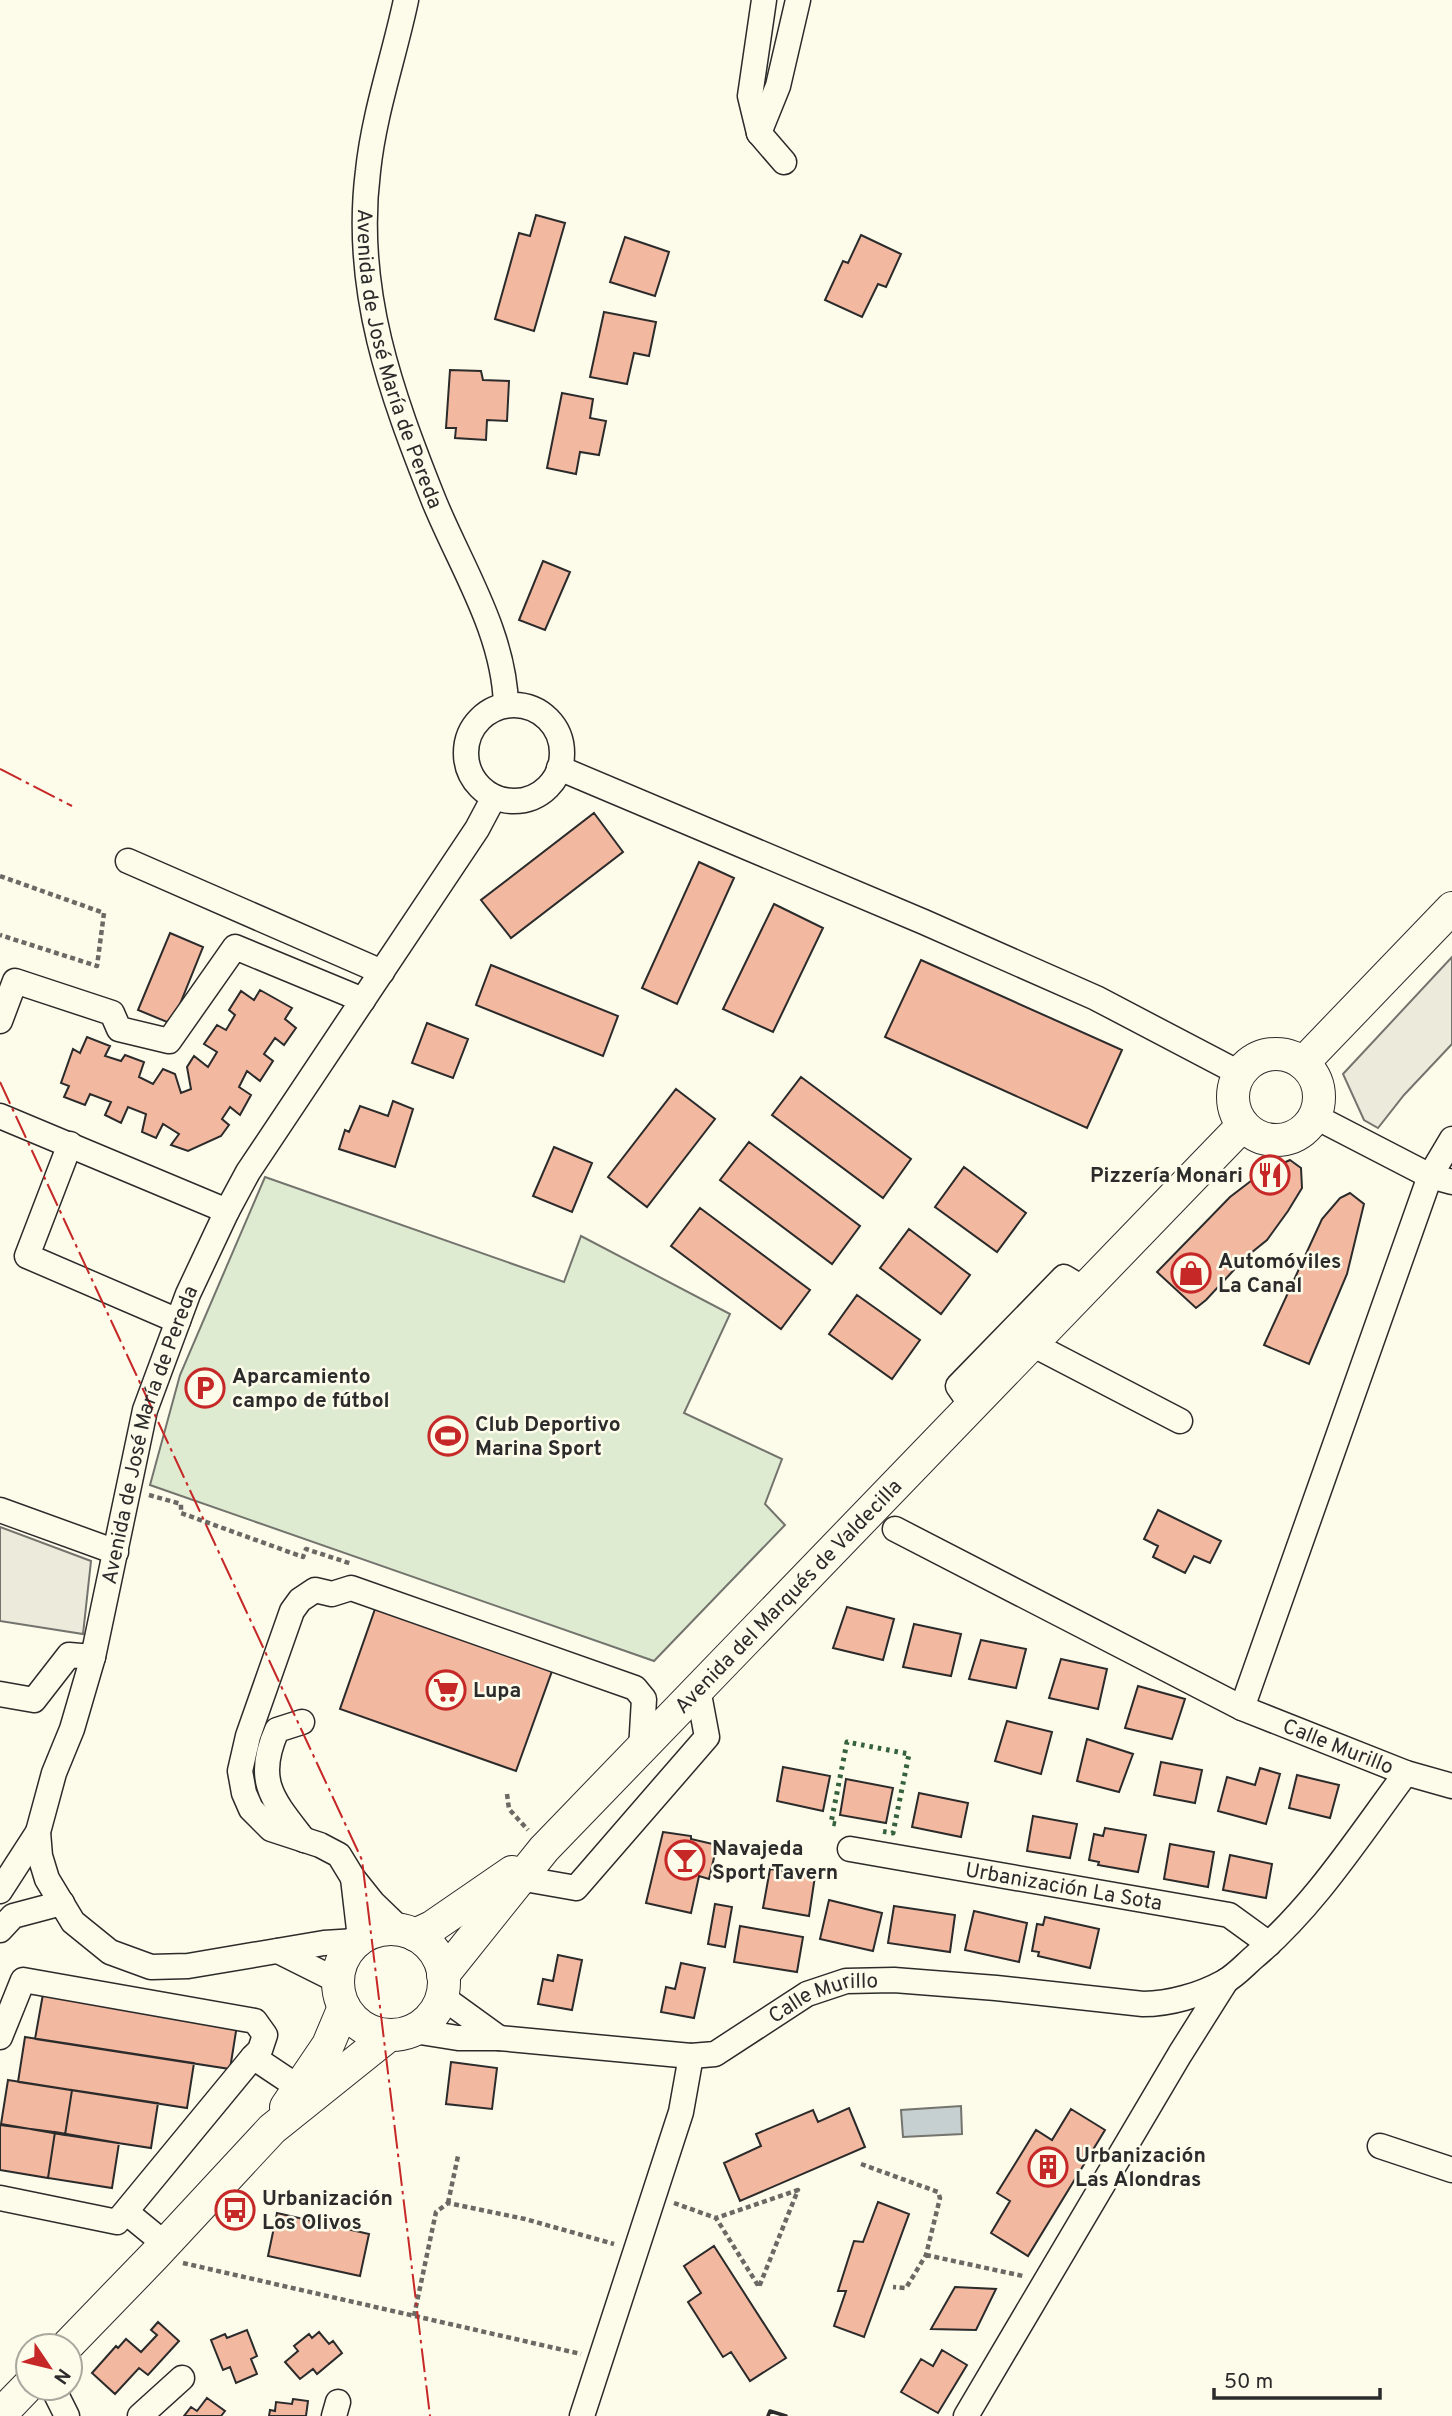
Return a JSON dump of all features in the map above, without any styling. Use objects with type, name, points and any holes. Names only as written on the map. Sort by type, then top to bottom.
[{"type":"main road","points":[[1303,1063],[1452,908]]},
{"type":"main road","points":[[1269,1055],[1290,1056],[1303,1063],[1318,1087],[1319,1102],[1306,1127],[1295,1136],[1281,1140],[1254,1134],[1243,1125],[1236,1114],[1233,1100],[1239,1073],[1249,1063],[1269,1055]]},
{"type":"main road","name":"Avenida del Marqués de Valdecilla","points":[[408,1932],[432,1927],[640,1750],[1243,1125]]},
{"type":"main road","name":"Avenida del Marqués de Valdecilla","points":[[442,1986],[519,1878],[536,1840]]},
{"type":"main road","points":[[80,2332],[272,2129],[328,2045],[347,1951],[358,1940],[379,1930],[408,1932],[431,1948],[439,1960],[442,1986],[432,2017],[401,2034],[272,2129]]},
{"type":"main road","points":[[340,1994],[362,2026],[374,2033],[401,2034]]},
{"type":"main road","points":[[0,2415],[14,2400]]},
{"type":"street","name":"Avenida de José María de Pereda","points":[[406,0],[379,111],[368,170],[365,200],[368,287],[379,345],[408,431],[435,503],[492,634],[505,684],[506,705]]},
{"type":"street","points":[[764,0],[750,96],[759,133],[784,162]]},
{"type":"street","points":[[759,133],[778,86],[798,0]]},
{"type":"street","points":[[506,705],[523,705],[538,711],[551,722],[559,736],[562,752],[559,768],[551,783],[539,794],[525,800],[509,801],[494,797],[481,788],[471,776],[466,762],[470,731],[492,710],[506,705]]},
{"type":"street","points":[[559,768],[924,922],[1096,998],[1239,1073]]},
{"type":"street","name":"Avenida de José María de Pereda","points":[[358,1940],[324,1943],[188,1966],[151,1967],[110,1952],[74,1922],[47,1879],[38,1832],[54,1773],[72,1729],[93,1657],[145,1409],[178,1321],[227,1211],[281,1119],[477,829],[494,797]]},
{"type":"street","points":[[128,861],[382,972]]},
{"type":"street","points":[[0,1021],[15,981],[111,1013],[119,1029],[169,1041],[235,947],[363,1000]]},
{"type":"street","points":[[0,1116],[227,1211]]},
{"type":"street","points":[[1314,1116],[1441,1179]]},
{"type":"street","points":[[1242,1708],[1441,1179],[1452,1139]]},
{"type":"street","points":[[70,1144],[27,1256],[178,1321]]},
{"type":"street","points":[[972,1406],[958,1386],[1064,1277],[1084,1289]]},
{"type":"street","points":[[1032,1344],[1180,1421]]},
{"type":"street","points":[[0,1510],[116,1552]]},
{"type":"street","name":"Calle Murillo","points":[[895,1530],[1242,1708],[1406,1773],[1452,1786]]},
{"type":"street","points":[[408,1932],[373,1903],[339,1855],[271,1829],[251,1809],[244,1793],[240,1771],[248,1736],[292,1611],[300,1600],[315,1590],[332,1594],[351,1588],[635,1688],[644,1699],[640,1750]]},
{"type":"street","points":[[0,1694],[34,1700],[69,1655],[93,1657]]},
{"type":"street","points":[[519,1878],[576,1888],[707,1737],[698,1689]]},
{"type":"street","points":[[302,1722],[277,1730],[270,1746],[265,1772],[276,1805],[304,1840]]},
{"type":"street","name":"Calle Murillo","points":[[401,2034],[499,2038],[691,2056],[715,2054],[807,1994],[846,1981],[907,1981],[996,1988],[1125,2004],[1159,2004],[1192,1996],[1226,1981],[1269,1944],[1319,1889],[1406,1773]]},
{"type":"street","points":[[0,1891],[38,1832]]},
{"type":"street","name":"Urbanización La Sota","points":[[850,1849],[1229,1915],[1269,1944]]},
{"type":"street","points":[[15,1868],[44,1868]]},
{"type":"street","points":[[353,1878],[358,1940]]},
{"type":"street","points":[[0,1930],[13,1916],[62,1903]]},
{"type":"street","points":[[278,1951],[340,1994]]},
{"type":"street","points":[[0,2198],[117,2222],[260,2050],[265,2035],[255,2021],[23,1980],[3,2021]]},
{"type":"street","name":"Calle Murillo","points":[[966,2416],[1226,1981]]},
{"type":"street","points":[[442,1986],[499,2038]]},
{"type":"street","points":[[1159,2004],[1175,2021],[1180,2033],[1180,2054]]},
{"type":"street","points":[[582,2416],[681,2112],[691,2056]]},
{"type":"street","points":[[253,2057],[298,2087]]},
{"type":"street","points":[[1380,2146],[1452,2170]]},
{"type":"street","points":[[125,2212],[165,2245]]},
{"type":"street","points":[[140,2416],[182,2378]]},
{"type":"path","points":[[0,876],[104,914],[97,965],[0,935]]},
{"type":"path","points":[[507,1794],[509,1809],[536,1840]]},
{"type":"path","points":[[414,2316],[436,2212],[448,2203],[458,2156]]},
{"type":"path","points":[[861,2164],[938,2192],[940,2198],[926,2255],[906,2288],[893,2287]]},
{"type":"path","points":[[654,2196],[716,2218],[759,2287],[798,2190],[716,2218]]},
{"type":"path","points":[[448,2203],[525,2219],[636,2251]]},
{"type":"path","points":[[926,2255],[1020,2274],[1041,2288]]},
{"type":"path","points":[[210,2270],[602,2359]]},
{"type":"green space","name":"Club Deportivo Marina Sport","points":[[265,1177],[564,1282],[581,1236],[730,1314],[684,1413],[782,1459],[765,1504],[785,1525],[654,1661],[150,1485],[180,1375]]},
{"type":"shaded area","points":[[1452,957],[1452,1044],[1404,1095],[1378,1128],[1364,1120],[1343,1074]]},
{"type":"shaded area","points":[[0,1527],[91,1561],[83,1634],[0,1621]]},
{"type":"shaded area","points":[[961,2106],[962,2134],[903,2137],[901,2110]]},
{"type":"building","points":[[536,215],[565,223],[534,331],[495,319],[519,233],[530,236]]},
{"type":"building","points":[[861,235],[901,254],[886,287],[878,284],[862,317],[825,300],[843,261],[848,263]]},
{"type":"building","points":[[625,237],[669,252],[655,296],[610,282]]},
{"type":"building","points":[[604,312],[656,322],[649,356],[634,353],[627,384],[590,377]]},
{"type":"building","points":[[450,370],[481,371],[483,380],[509,381],[507,421],[487,420],[486,440],[455,438],[456,428],[446,428]]},
{"type":"building","points":[[562,393],[593,399],[590,418],[606,421],[599,455],[580,452],[576,474],[547,468]]},
{"type":"building","points":[[543,561],[570,572],[545,630],[519,620]]},
{"type":"building","points":[[594,813],[623,852],[511,938],[481,900]]},
{"type":"building","points":[[699,862],[734,878],[677,1004],[642,988]]},
{"type":"building","points":[[774,904],[823,928],[773,1032],[723,1009]]},
{"type":"building","points":[[170,933],[203,947],[172,1024],[138,1010]]},
{"type":"building","points":[[921,960],[1122,1050],[1087,1128],[885,1037]]},
{"type":"building","points":[[491,965],[618,1016],[603,1056],[476,1005]]},
{"type":"building","points":[[260,990],[292,1008],[285,1019],[296,1028],[284,1045],[275,1038],[264,1054],[273,1061],[260,1081],[247,1071],[239,1087],[251,1095],[240,1115],[230,1107],[222,1119],[229,1125],[221,1136],[188,1151],[171,1145],[179,1134],[163,1124],[156,1138],[142,1132],[146,1114],[128,1107],[121,1123],[105,1115],[111,1102],[90,1094],[85,1105],[64,1097],[69,1086],[61,1083],[73,1049],[80,1053],[87,1037],[110,1046],[105,1056],[121,1061],[125,1055],[144,1062],[139,1077],[153,1084],[163,1069],[175,1074],[181,1093],[191,1089],[187,1067],[194,1056],[208,1067],[217,1052],[204,1044],[217,1025],[226,1030],[235,1015],[229,1010],[241,991],[254,1000]]},
{"type":"building","points":[[427,1023],[468,1039],[453,1078],[412,1063]]},
{"type":"building","points":[[801,1077],[911,1159],[883,1198],[772,1115]]},
{"type":"building","points":[[676,1089],[715,1119],[647,1207],[608,1177]]},
{"type":"building","points":[[393,1101],[413,1109],[395,1167],[339,1149],[345,1130],[349,1132],[360,1106],[388,1116]]},
{"type":"building","points":[[749,1142],[860,1226],[832,1264],[720,1180]]},
{"type":"building","points":[[554,1147],[592,1163],[572,1212],[533,1196]]},
{"type":"building","points":[[1290,1160],[1301,1168],[1302,1188],[1288,1211],[1267,1240],[1246,1257],[1196,1308],[1157,1272],[1230,1197],[1260,1174]]},
{"type":"building","points":[[964,1167],[1026,1213],[997,1252],[935,1207]]},
{"type":"building","points":[[1350,1193],[1364,1204],[1347,1274],[1309,1364],[1264,1345],[1322,1219],[1340,1198]]},
{"type":"building","points":[[700,1208],[810,1290],[781,1329],[671,1246]]},
{"type":"building","points":[[909,1229],[970,1275],[941,1314],[880,1268]]},
{"type":"building","points":[[857,1295],[920,1340],[892,1379],[829,1334]]},
{"type":"building","points":[[1158,1510],[1221,1541],[1210,1563],[1194,1556],[1185,1573],[1153,1557],[1158,1546],[1144,1539]]},
{"type":"building","points":[[847,1607],[894,1619],[883,1660],[833,1648]]},
{"type":"building","name":"Lupa","points":[[375,1609],[552,1671],[516,1771],[340,1709]]},
{"type":"building","points":[[914,1624],[961,1634],[951,1676],[903,1667]]},
{"type":"building","points":[[981,1640],[1026,1649],[1016,1688],[969,1679]]},
{"type":"building","points":[[1061,1659],[1107,1669],[1098,1709],[1049,1698]]},
{"type":"building","points":[[1138,1686],[1185,1699],[1172,1739],[1125,1728]]},
{"type":"building","points":[[1007,1721],[1052,1732],[1041,1774],[995,1761]]},
{"type":"building","points":[[1087,1739],[1133,1754],[1119,1792],[1077,1781]]},
{"type":"building","points":[[1161,1762],[1202,1770],[1195,1803],[1154,1795]]},
{"type":"building","points":[[783,1767],[830,1776],[823,1811],[777,1801]]},
{"type":"building","points":[[1260,1768],[1280,1774],[1266,1824],[1218,1811],[1227,1777],[1255,1785]]},
{"type":"building","points":[[1297,1775],[1339,1785],[1330,1818],[1289,1808]]},
{"type":"building","points":[[846,1779],[893,1788],[886,1823],[840,1815]]},
{"type":"building","points":[[919,1793],[968,1803],[961,1837],[912,1827]]},
{"type":"building","points":[[1033,1816],[1077,1824],[1070,1858],[1027,1851]]},
{"type":"building","points":[[1105,1828],[1146,1835],[1138,1872],[1098,1865],[1099,1862],[1089,1860],[1094,1834],[1103,1836]]},
{"type":"building","name":"Navajeda Sport Tavern","points":[[663,1832],[691,1836],[691,1839],[717,1845],[709,1879],[699,1876],[691,1913],[646,1903]]},
{"type":"building","points":[[1170,1844],[1214,1852],[1208,1887],[1164,1879]]},
{"type":"building","points":[[1230,1855],[1272,1864],[1266,1898],[1223,1890]]},
{"type":"building","points":[[770,1869],[815,1876],[809,1916],[763,1908]]},
{"type":"building","points":[[829,1900],[882,1913],[873,1951],[820,1939]]},
{"type":"building","points":[[715,1904],[732,1907],[725,1947],[708,1944]]},
{"type":"building","points":[[894,1906],[955,1915],[950,1952],[888,1943]]},
{"type":"building","points":[[974,1911],[1027,1923],[1019,1962],[965,1950]]},
{"type":"building","points":[[1045,1917],[1099,1929],[1090,1968],[1038,1956],[1039,1952],[1032,1951],[1037,1924],[1043,1925]]},
{"type":"building","points":[[740,1926],[803,1937],[797,1972],[734,1962]]},
{"type":"building","points":[[558,1955],[582,1960],[572,2010],[538,2004],[543,1979],[553,1981]]},
{"type":"building","points":[[681,1963],[705,1968],[694,2018],[661,2012],[666,1987],[675,1989]]},
{"type":"building","points":[[43,1994],[237,2025],[230,2069],[35,2039]]},
{"type":"building","points":[[25,2037],[194,2063],[187,2108],[18,2082]]},
{"type":"building","points":[[451,2062],[497,2068],[492,2109],[446,2104]]},
{"type":"building","points":[[8,2080],[72,2090],[65,2135],[1,2124]]},
{"type":"building","points":[[72,2090],[158,2103],[151,2148],[65,2135]]},
{"type":"building","points":[[849,2108],[865,2147],[740,2201],[724,2163],[761,2146],[756,2134],[813,2110],[818,2122]]},
{"type":"building","name":"Urbanización Las Alondras","points":[[1071,2109],[1105,2130],[1028,2256],[991,2233],[1010,2201],[997,2193],[1036,2130],[1052,2140]]},
{"type":"building","points":[[0,2125],[55,2132],[48,2178],[0,2170]]},
{"type":"building","points":[[55,2132],[119,2143],[112,2188],[48,2178]]},
{"type":"building","points":[[878,2202],[909,2214],[864,2337],[834,2326],[846,2291],[838,2291],[854,2241],[863,2242]]},
{"type":"building","points":[[277,2213],[369,2234],[360,2276],[268,2256]]},
{"type":"building","points":[[714,2246],[786,2358],[750,2381],[731,2352],[723,2357],[688,2302],[701,2293],[684,2266]]},
{"type":"building","points":[[955,2287],[996,2289],[976,2330],[931,2329]]},
{"type":"building","points":[[158,2322],[179,2341],[148,2375],[139,2368],[115,2394],[92,2373],[116,2346],[118,2348],[126,2339],[141,2352],[157,2335],[151,2330]]},
{"type":"building","points":[[247,2330],[257,2356],[251,2359],[257,2374],[236,2383],[230,2367],[223,2370],[211,2340],[225,2334],[227,2338]]},
{"type":"building","points":[[319,2332],[329,2344],[333,2341],[342,2353],[317,2374],[313,2369],[300,2379],[285,2362],[298,2351],[294,2346],[309,2334],[312,2338]]},
{"type":"building","points":[[942,2350],[967,2365],[938,2413],[901,2392],[921,2359],[933,2366]]},
{"type":"building","points":[[207,2398],[225,2411],[221,2416],[184,2416],[191,2407],[197,2411]]},
{"type":"building","points":[[293,2399],[308,2401],[306,2416],[269,2416],[270,2410],[275,2411],[276,2402],[292,2404]]},
{"type":"hedge","points":[[836,1824],[831,1823],[847,1742],[909,1754],[893,1833],[881,1831]]},
{"type":"wall","points":[[768,2416],[770,2411],[786,2416]]},
{"type":"power","points":[[0,769],[72,806]]},
{"type":"power","points":[[0,1082],[362,1860],[430,2416]]},
{"type":"place","name":"Pizzería Monari","points":[[1270,1175]]},
{"type":"place","name":"Automóviles La Canal","points":[[1191,1273]]},
{"type":"place","name":"Aparcamiento campo de fútbol","points":[[205,1388]]},
{"type":"place","name":"Club Deportivo Marina Sport","points":[[448,1436]]},
{"type":"place","name":"Lupa","points":[[446,1690]]},
{"type":"place","name":"Navajeda Sport Tavern","points":[[685,1860]]},
{"type":"place","name":"Urbanización Las Alondras","points":[[1048,2167]]},
{"type":"place","name":"Urbanización Los Olivos","points":[[235,2210]]}]
